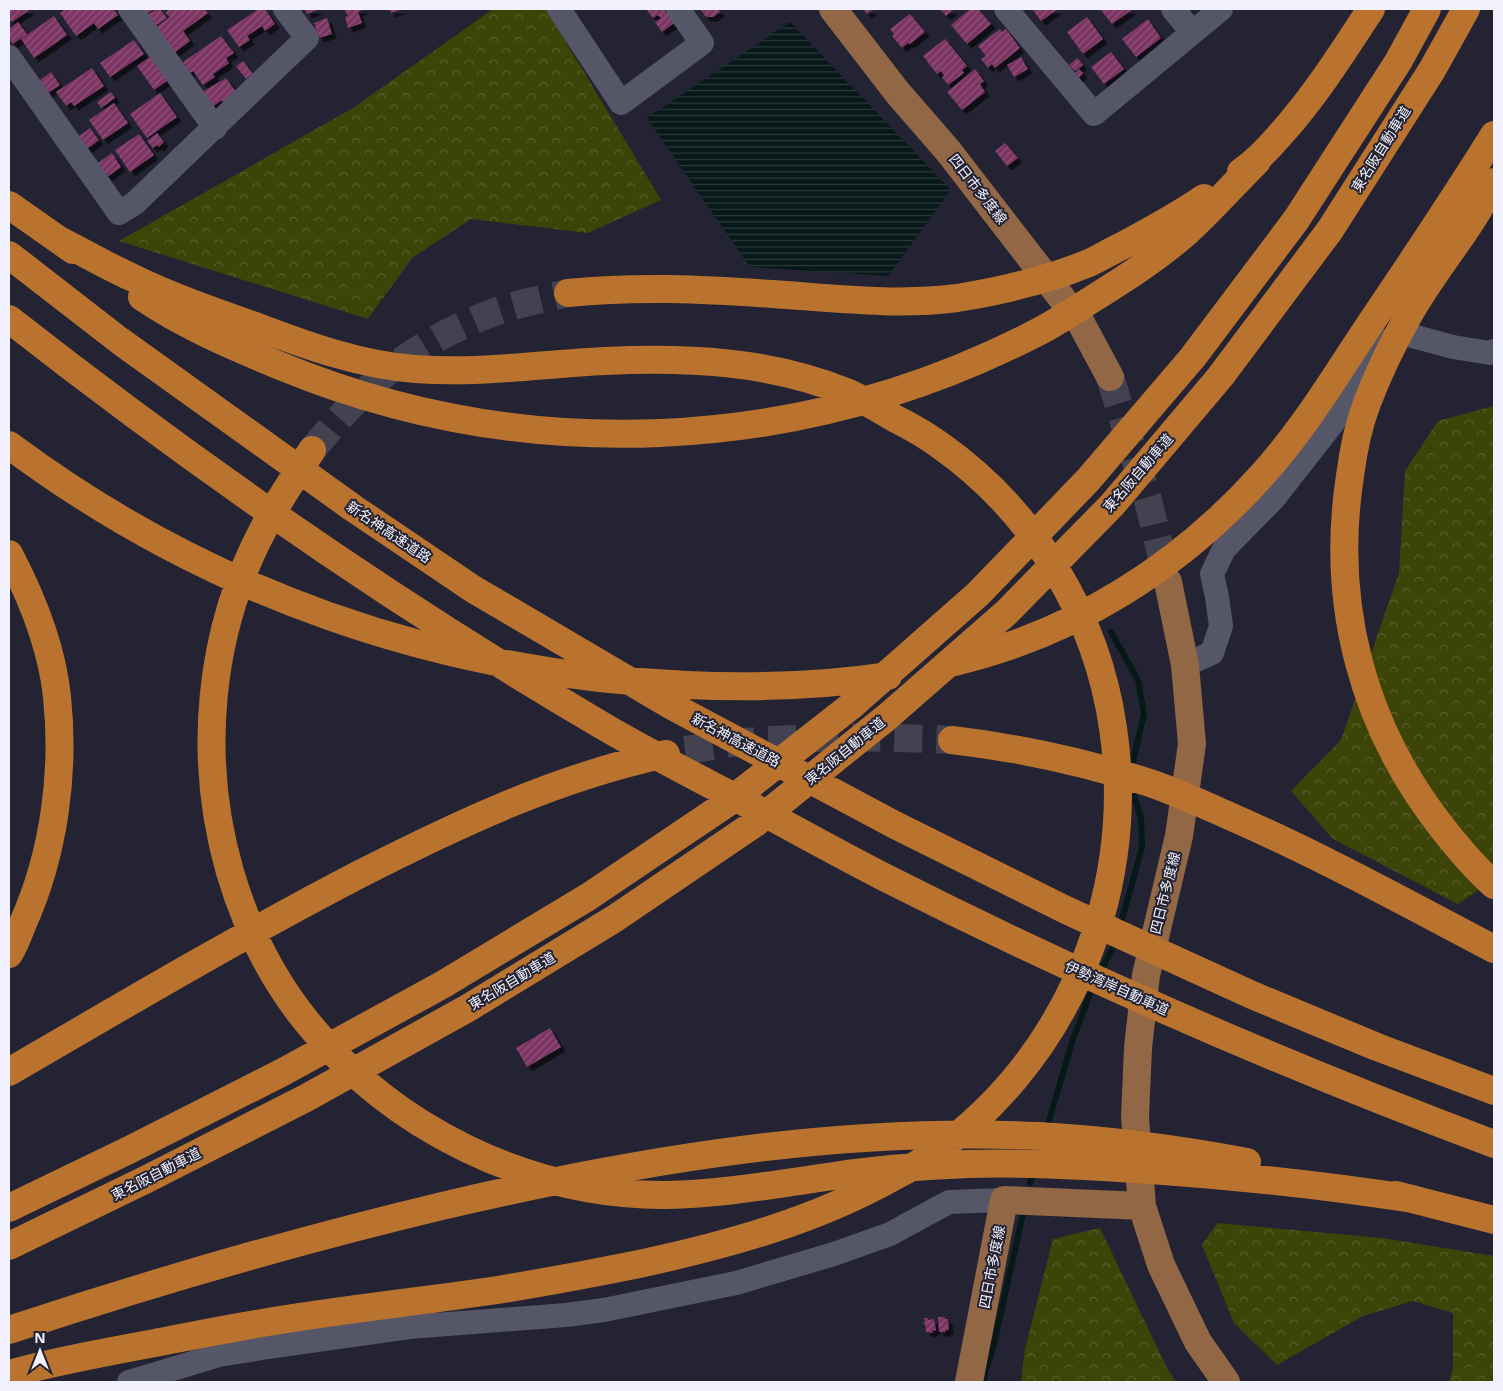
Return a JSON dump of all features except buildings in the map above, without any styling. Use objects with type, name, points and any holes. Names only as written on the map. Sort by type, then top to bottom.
[{"type":"highway","points":[[9,205],[151,304],[246,352],[296,373],[352,393],[418,411],[470,422],[536,429],[599,433],[654,433],[709,430],[768,423],[845,406],[897,391],[947,373],[1037,332],[1148,262],[1188,231],[1257,161],[1296,118],[1336,63],[1371,9]]},
{"type":"highway","points":[[9,1208],[266,1081],[442,985],[588,897],[726,804],[851,706],[978,594],[1088,480],[1193,357],[1296,220],[1398,62],[1427,9]]},
{"type":"highway","name":"東名阪自動車道","points":[[9,1246],[147,1179],[306,1098],[476,1003],[614,919],[754,824],[887,717],[1007,612],[1099,518],[1220,377],[1330,230],[1432,70],[1466,9]]},
{"type":"highway","points":[[9,445],[53,478],[102,510],[211,568],[330,618],[454,654],[521,668],[585,678],[653,683],[779,686],[843,683],[912,672],[981,656],[1038,636],[1094,610],[1140,583],[1183,550],[1226,513],[1264,474],[1301,426],[1450,206],[1494,135]]},
{"type":"highway","points":[[568,293],[613,288],[696,289],[853,300],[907,300],[956,298],[1005,289],[1089,263],[1178,215],[1257,161]]},
{"type":"highway","points":[[1494,182],[1471,222],[1407,317],[1384,362],[1364,414],[1354,449],[1346,497],[1344,546],[1346,595],[1353,641],[1365,685],[1382,729],[1401,768],[1426,808],[1453,842],[1494,885]]},
{"type":"highway","points":[[9,1374],[266,1322],[478,1293],[662,1259],[741,1239],[811,1216],[870,1190],[928,1158],[977,1119],[1010,1085],[1039,1048],[1064,1008],[1088,957],[1104,909],[1113,862],[1118,810],[1118,758],[1110,707],[1098,662],[1085,626],[1066,585],[1043,548],[1015,513],[975,473],[939,444],[851,394],[806,378],[755,367],[698,361],[604,361],[461,371],[407,369],[351,358],[224,315],[135,279],[58,240]]},
{"type":"highway","name":"新名神高速道路","points":[[9,255],[120,340],[329,492],[473,589],[672,706],[895,825],[1066,910],[1252,995],[1377,1047],[1494,1091]]},
{"type":"highway","name":"伊勢湾岸自動車道","points":[[9,319],[94,386],[301,535],[445,630],[605,727],[881,876],[1046,956],[1235,1042],[1356,1092],[1494,1144]]},
{"type":"highway","points":[[312,450],[264,526],[247,562],[221,645],[214,687],[211,730],[212,774],[216,814],[237,896],[250,927],[286,994],[308,1024],[334,1052],[389,1101],[424,1125],[464,1147],[505,1166],[544,1179],[584,1188],[660,1195],[699,1194],[840,1175],[969,1164],[1037,1164],[1269,1173]]},
{"type":"highway","points":[[9,554],[24,583],[38,618],[49,656],[57,696],[59,736],[58,778],[52,825],[44,865],[31,905],[9,954]]},
{"type":"highway","points":[[952,740],[1001,745],[1086,764],[1152,784],[1270,833],[1494,949]]},
{"type":"highway","points":[[9,1072],[287,912],[422,842],[555,786],[637,760],[685,750]]},
{"type":"highway","points":[[9,1330],[214,1266],[373,1222],[507,1191],[612,1170],[749,1148],[827,1140],[897,1136],[968,1135],[1040,1136],[1116,1142],[1192,1152],[1269,1173],[1342,1188],[1413,1199],[1494,1220]]},
{"type":"main road","name":"四日市多度線","points":[[833,9],[897,92],[949,152],[1081,323],[1110,377]]},
{"type":"main road","name":"四日市多度線","points":[[1168,582],[1185,665],[1192,744],[1179,836],[1146,975],[1138,1048],[1135,1117],[1142,1206],[1162,1265],[1198,1342],[1226,1382]]},
{"type":"main road","name":"四日市多度線","points":[[969,1382],[1004,1200]]},
{"type":"main road","points":[[1004,1200],[1142,1206]]},
{"type":"street","points":[[130,9],[215,128]]},
{"type":"street","points":[[9,57],[119,213],[135,203],[307,38],[285,9]]},
{"type":"street","points":[[559,9],[621,103],[702,43],[678,9]]},
{"type":"street","points":[[1006,9],[1094,114],[1221,9]]},
{"type":"street","points":[[1173,9],[1192,32]]},
{"type":"street","points":[[1185,665],[1212,652],[1215,644],[1221,626],[1212,574],[1224,549],[1274,498],[1335,420],[1376,345],[1405,334],[1453,346],[1494,351]]},
{"type":"street","points":[[129,1382],[219,1355],[262,1348],[409,1327],[566,1315],[660,1299],[736,1283],[834,1254],[890,1234],[948,1202],[1004,1200]]},
{"type":"street","points":[[9,1367],[22,1382]]},
{"type":"green space","points":[[493,9],[546,9],[661,200],[588,233],[471,219],[412,258],[368,319],[119,241],[353,108]]},
{"type":"green space","points":[[1494,406],[1494,879],[1458,904],[1333,839],[1291,791],[1341,740],[1399,573],[1405,471],[1438,421]]},
{"type":"green space","points":[[1217,1223],[1382,1238],[1494,1256],[1494,1382],[1449,1382],[1453,1368],[1453,1313],[1413,1301],[1363,1316],[1277,1365],[1234,1323],[1202,1245]]},
{"type":"green space","points":[[1100,1228],[1167,1368],[1176,1382],[1021,1382],[1025,1349],[1053,1239]]},
{"type":"shaded area","points":[[790,22],[951,190],[888,276],[750,267],[647,118]]},
{"type":"waterway","points":[[1111,632],[1138,680],[1144,714],[1131,770]]},
{"type":"waterway","points":[[1120,927],[1142,847],[1141,818],[1130,784]]},
{"type":"waterway","points":[[1100,973],[1117,939]]},
{"type":"waterway","points":[[1046,1131],[1073,1039],[1093,986]]},
{"type":"waterway","points":[[1030,1183],[1034,1172]]},
{"type":"waterway","points":[[984,1382],[985,1371],[992,1352],[1024,1209]]},
{"type":"tunnel","points":[[312,450],[338,420],[378,380],[418,350],[447,333],[488,314],[568,293]]},
{"type":"tunnel","points":[[1110,377],[1148,500],[1168,582]]},
{"type":"tunnel","points":[[685,750],[739,742],[806,738],[952,740]]}]
